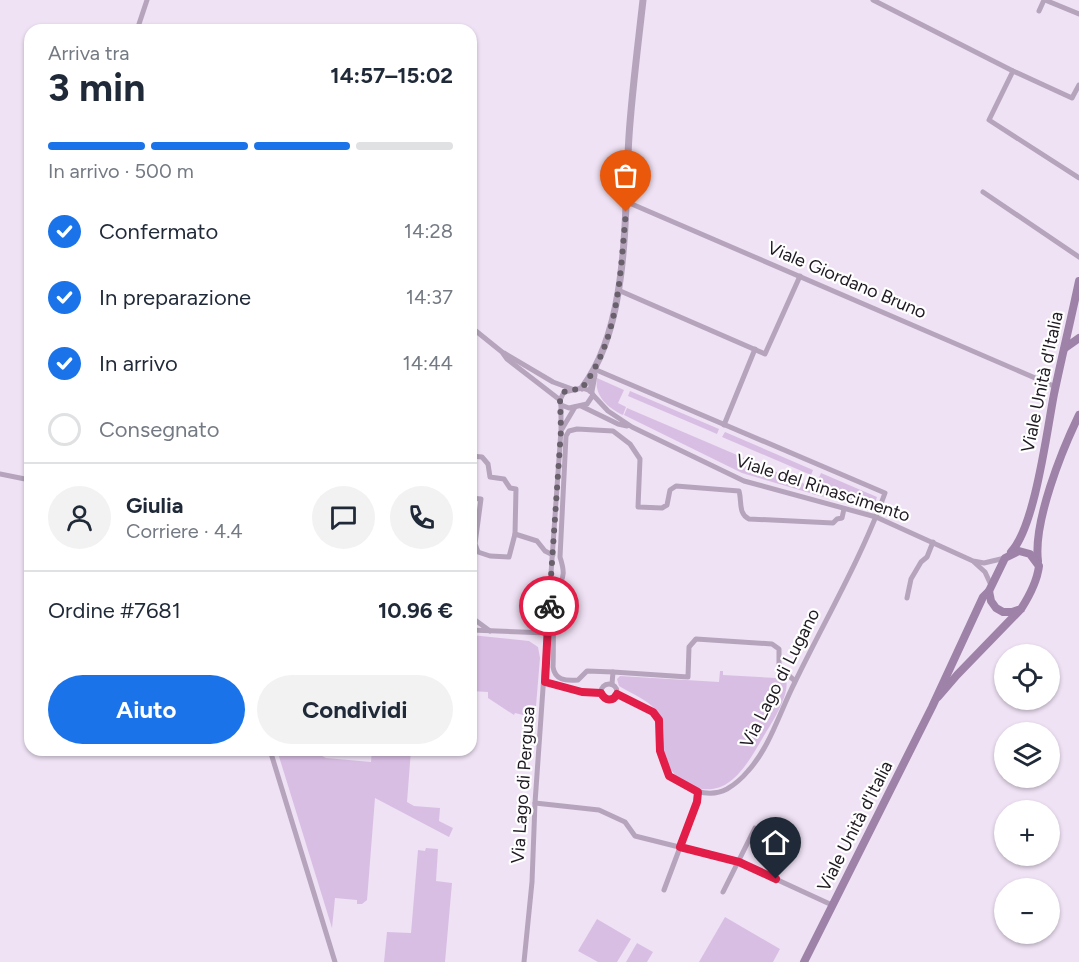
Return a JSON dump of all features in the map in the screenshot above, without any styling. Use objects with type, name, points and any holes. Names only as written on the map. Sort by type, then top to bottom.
[{"type":"main road","name":"Viale Unità d'Italia","points":[[804,962],[983,597],[1007,556],[1019,543],[1025,529],[1079,281]]},
{"type":"main road","points":[[1074,304],[1079,314]]},
{"type":"main road","points":[[1065,348],[1079,338]]},
{"type":"main road","name":"Viale Unità d'Italia","points":[[933,703],[1021,609],[1037,580],[1040,536],[1048,494],[1066,441],[1079,414]]},
{"type":"main road","points":[[1007,556],[1019,551],[1030,554],[1039,566]]},
{"type":"main road","points":[[990,588],[991,601],[996,608],[1003,612],[1021,609]]},
{"type":"street","points":[[139,24],[147,0]]},
{"type":"street","points":[[582,388],[594,369],[617,307],[627,202],[629,136],[643,0]]},
{"type":"street","points":[[873,0],[1013,71],[1072,98],[1079,85]]},
{"type":"street","points":[[1039,11],[1044,0],[1079,14]]},
{"type":"street","points":[[1013,71],[989,120],[1079,178]]},
{"type":"street","points":[[983,192],[1079,257]]},
{"type":"street","name":"Viale Giordano Bruno","points":[[627,202],[1056,387]]},
{"type":"street","points":[[618,290],[765,354],[800,276]]},
{"type":"street","points":[[477,332],[569,408],[590,402],[594,369]]},
{"type":"street","points":[[724,424],[754,349]]},
{"type":"street","points":[[502,352],[511,355],[554,382],[573,390]]},
{"type":"street","points":[[594,369],[893,497]]},
{"type":"street","points":[[561,403],[564,392],[582,388],[592,393],[608,411],[632,427]]},
{"type":"street","name":"Via Lago di Pergusa","points":[[524,962],[532,882],[561,403]]},
{"type":"street","points":[[577,407],[618,424],[632,427]]},
{"type":"street","points":[[561,430],[577,407]]},
{"type":"street","name":"Viale del Rinascimento","points":[[632,427],[744,481],[876,517],[933,542],[973,561],[985,572],[990,588]]},
{"type":"street","points":[[795,681],[779,667],[779,650],[772,644],[696,639],[688,647],[688,677],[586,671],[578,680],[568,681],[554,674],[556,596],[564,578],[560,557],[566,436],[569,431],[577,429],[613,431],[630,444],[640,459],[638,507],[662,508],[667,505],[670,490],[676,486],[738,491],[742,500],[741,511],[744,517],[749,519],[833,523],[842,518],[844,509]]},
{"type":"street","points":[[477,457],[482,457],[488,464],[490,477],[504,479],[510,488],[516,489],[515,534],[509,557],[490,556],[478,552],[477,548]]},
{"type":"street","points":[[0,474],[24,479]]},
{"type":"street","name":"Via Lago di Lugano","points":[[698,792],[710,793],[727,789],[748,771],[764,747],[834,607],[885,493]]},
{"type":"street","points":[[477,499],[481,499],[477,535]]},
{"type":"street","points":[[515,534],[537,541],[545,551],[553,555]]},
{"type":"street","points":[[907,598],[911,579],[921,562],[927,557],[933,542]]},
{"type":"street","points":[[973,561],[984,563],[1007,556]]},
{"type":"street","points":[[551,576],[564,578]]},
{"type":"street","points":[[477,622],[491,632]]},
{"type":"street","points":[[477,631],[547,633]]},
{"type":"street","points":[[612,684],[614,672]]},
{"type":"street","points":[[545,682],[582,692],[601,693]]},
{"type":"street","points":[[612,684],[603,686],[601,693],[609,700],[617,694]]},
{"type":"street","points":[[612,684],[616,687],[617,694]]},
{"type":"street","points":[[617,694],[653,712],[659,720],[660,751],[669,776],[698,792],[697,802],[664,890]]},
{"type":"street","points":[[272,756],[335,962]]},
{"type":"street","points":[[535,803],[598,810],[624,822],[635,836],[739,862],[832,906]]},
{"type":"street","points":[[723,892],[755,828]]},
{"type":"shaded area","points":[[597,378],[624,390],[618,403],[626,407],[623,415],[603,401],[598,390]]},
{"type":"shaded area","points":[[630,391],[719,429],[717,434],[628,396]]},
{"type":"shaded area","points":[[627,408],[812,487],[810,493],[742,473],[624,415]]},
{"type":"shaded area","points":[[725,432],[813,470],[811,475],[722,437]]},
{"type":"shaded area","points":[[821,473],[877,497],[873,508],[812,494]]},
{"type":"shaded area","points":[[477,636],[529,641],[538,647],[540,658],[535,718],[515,713],[514,715],[488,698],[488,692],[477,691]]},
{"type":"shaded area","points":[[720,671],[723,671],[723,675],[776,678],[776,674],[782,675],[787,686],[776,715],[744,767],[727,784],[705,789],[687,784],[673,772],[664,754],[663,726],[660,715],[646,702],[619,686],[617,679],[620,676],[719,682]]},
{"type":"shaded area","points":[[279,756],[322,756],[371,762],[372,756],[411,756],[407,802],[414,806],[440,808],[439,821],[453,828],[449,837],[375,798],[367,900],[362,904],[357,904],[357,900],[335,898],[332,928]]},
{"type":"shaded area","points":[[426,848],[438,849],[436,881],[452,883],[445,962],[384,962],[387,932],[411,933],[418,850],[425,851]]},
{"type":"shaded area","points":[[725,917],[780,949],[773,962],[699,962]]},
{"type":"shaded area","points":[[597,919],[631,939],[617,962],[598,962],[578,951]]},
{"type":"shaded area","points":[[637,943],[653,952],[647,962],[626,962]]},
{"type":"way so far","points":[[549,606],[561,430],[560,400],[564,392],[582,388],[589,380],[611,327],[617,307],[626,212]]},
{"type":"route","points":[[549,606],[545,682],[582,692],[601,693],[609,700],[617,694],[653,712],[659,720],[660,751],[669,776],[687,788],[698,792],[697,802],[680,847],[739,862],[776,879]]}]
